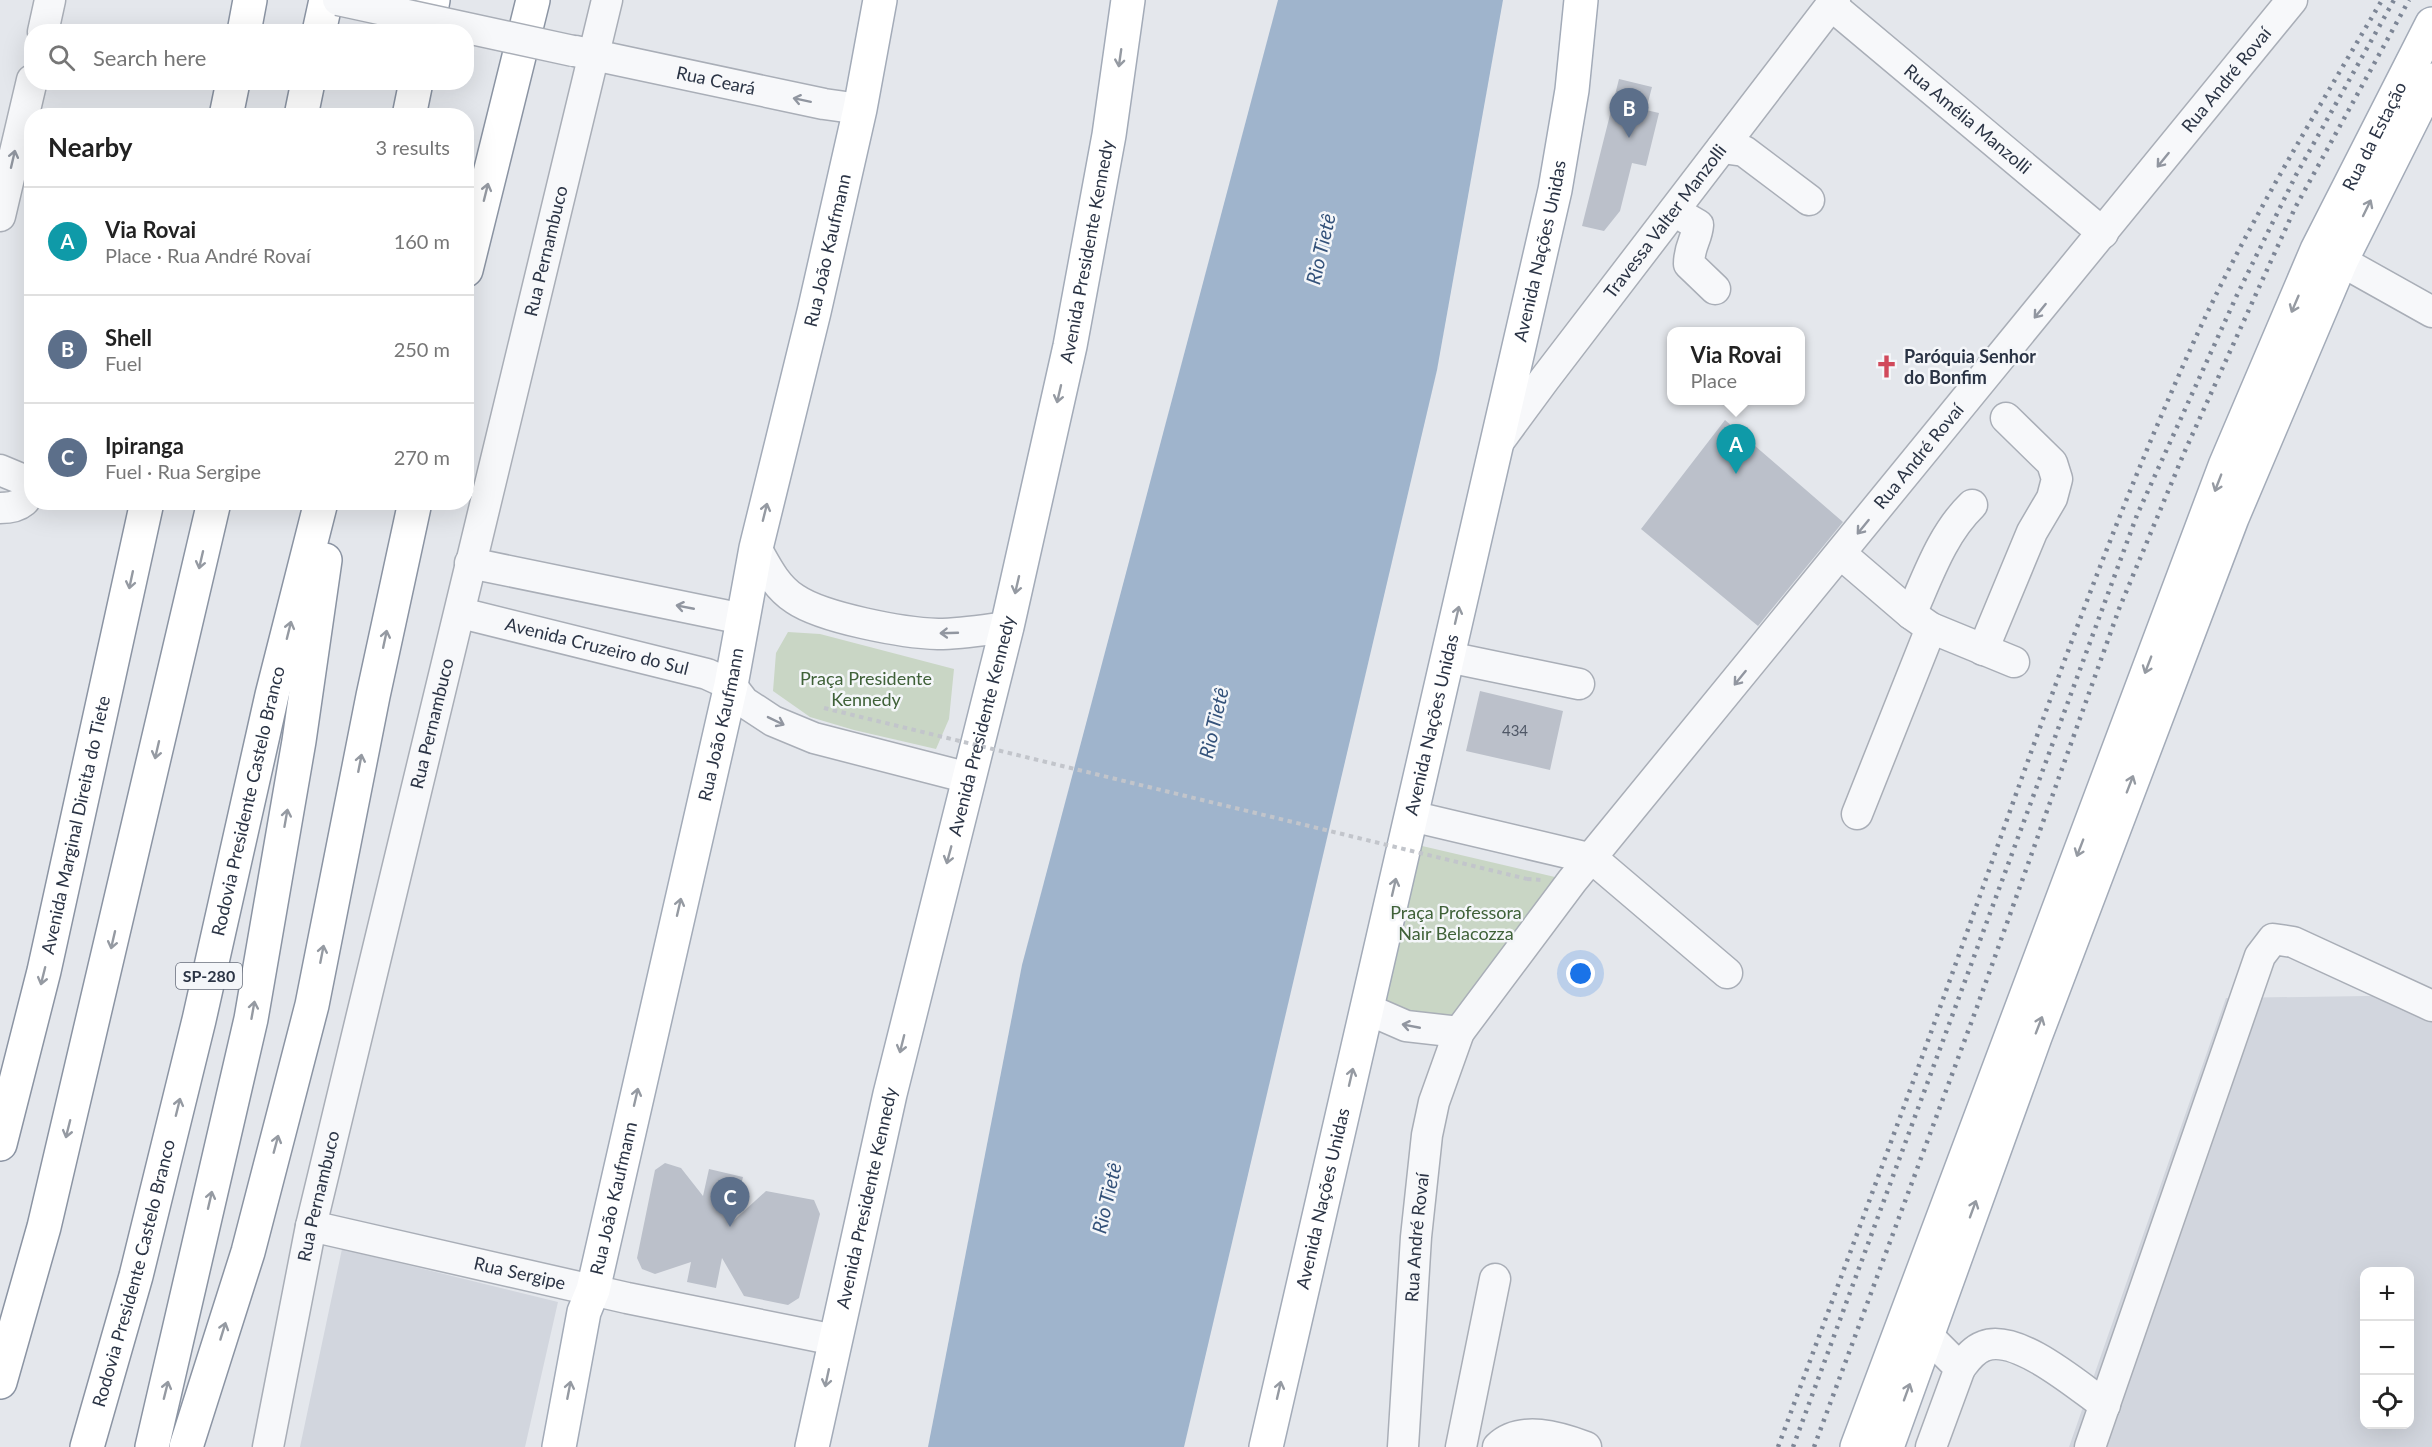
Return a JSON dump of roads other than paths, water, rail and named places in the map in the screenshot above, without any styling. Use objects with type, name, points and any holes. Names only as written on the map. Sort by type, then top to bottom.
[{"type":"main road","points":[[246,24],[250,0]]},
{"type":"main road","points":[[322,24],[326,0]]},
{"type":"main road","points":[[429,24],[434,0]]},
{"type":"main road","points":[[474,238],[533,0]]},
{"type":"main road","name":"Rua João Kaufmann","points":[[559,1447],[584,1312],[593,1290],[731,685],[756,548],[860,109],[880,0]]},
{"type":"main road","name":"Avenida Presidente Kennedy","points":[[812,1447],[890,1094],[1007,627],[1070,346],[1109,135],[1128,0]]},
{"type":"main road","name":"Avenida Nações Unidas","points":[[1266,1447],[1555,190],[1579,33],[1581,0]]},
{"type":"main road","name":"Rua da Estação","points":[[2329,255],[2432,24]]},
{"type":"main road","name":"Rua da Estação","points":[[2329,255],[2432,80]]},
{"type":"main road","points":[[228,108],[231,90]]},
{"type":"main road","points":[[303,108],[306,90]]},
{"type":"main road","points":[[411,108],[414,90]]},
{"type":"main road","points":[[1887,1447],[2132,779],[2329,255]]},
{"type":"main road","points":[[1857,1447],[2192,548],[2329,255]]},
{"type":"main road","name":"Avenida Marginal Direita do Tiete","points":[[0,1144],[44,971],[145,510]]},
{"type":"main road","points":[[0,1382],[47,1215],[212,510]]},
{"type":"main road","name":"Rodovia Presidente Castelo Branco","points":[[87,1447],[136,1276],[199,1020],[272,695],[319,510]]},
{"type":"main road","points":[[152,1447],[251,1019],[299,741],[333,510]]},
{"type":"main road","points":[[186,1447],[248,1252],[312,1005],[373,696],[413,510]]},
{"type":"street","points":[[45,24],[50,0]]},
{"type":"street","name":"Rua Ceará","points":[[338,0],[447,24]]},
{"type":"street","name":"Rua Pernambuco","points":[[268,1447],[311,1226],[460,613],[583,54],[607,0]]},
{"type":"street","points":[[1579,33],[1592,0]]},
{"type":"street","name":"Rua André Rovaí","points":[[1403,1447],[1416,1238],[1427,1136],[1434,1102],[1459,1032],[1572,881],[1593,859],[2292,0]]},
{"type":"street","name":"Rua Amélia Manzolli","points":[[1833,3],[2103,233]]},
{"type":"street","name":"Travessa Valter Manzolli","points":[[1497,444],[1833,3]]},
{"type":"street","name":"Rua Ceará","points":[[474,30],[860,109]]},
{"type":"street","points":[[25,108],[30,90]]},
{"type":"street","points":[[0,216],[24,114]]},
{"type":"street","points":[[1722,148],[1744,151],[1809,200]]},
{"type":"street","points":[[1674,211],[1698,225],[1697,233],[1689,246],[1689,264],[1715,289]]},
{"type":"street","points":[[2329,255],[2432,312]]},
{"type":"street","points":[[1983,650],[2032,532],[2052,498],[2057,479],[2052,463],[2006,418]]},
{"type":"street","points":[[0,470],[24,480]]},
{"type":"street","points":[[0,508],[24,503]]},
{"type":"street","points":[[1857,814],[1921,621],[1938,555],[1959,518],[1972,505]]},
{"type":"street","points":[[756,548],[783,589],[795,599],[823,612],[929,633],[958,633],[1007,627]]},
{"type":"street","points":[[1841,554],[1921,621],[2013,662]]},
{"type":"street","points":[[470,563],[743,619]]},
{"type":"street","name":"Avenida Cruzeiro do Sul","points":[[460,613],[707,674],[731,685]]},
{"type":"street","points":[[1448,657],[1578,684]]},
{"type":"street","points":[[731,685],[744,702],[754,710],[814,738],[969,778]]},
{"type":"street","points":[[1411,816],[1593,859],[1726,974]]},
{"type":"street","points":[[2090,1447],[2260,956],[2273,939],[2293,942],[2432,1006]]},
{"type":"street","points":[[1367,1009],[1406,1026],[1459,1032]]},
{"type":"street","name":"Rua Sergipe","points":[[311,1226],[593,1290],[835,1340]]},
{"type":"street","points":[[1461,1447],[1495,1279]]},
{"type":"street","points":[[1927,1335],[1960,1368]]},
{"type":"street","points":[[1931,1447],[1960,1368],[1972,1353],[1984,1346],[2004,1344],[2055,1369],[2105,1405]]},
{"type":"street","points":[[1498,1447],[1517,1436],[1537,1434],[1565,1439],[1586,1447]]},
{"type":"water","name":"Rio Tietê","points":[[1278,0],[1503,0],[1437,370],[1184,1447],[928,1447],[1022,965]]},
{"type":"railway","points":[[1778,1447],[1920,1063],[2074,635],[2132,486],[2195,339],[2238,252],[2284,167],[2382,0]]},
{"type":"railway","points":[[1793,1447],[2137,515],[2237,295],[2296,175],[2394,0]]},
{"type":"railway","points":[[1814,1447],[1977,1007],[2119,609],[2184,453],[2295,208],[2409,0]]},
{"type":"place","name":"Shell","points":[[1629,138]]},
{"type":"place","name":"Paróquia Senhor do Bonfim","points":[[1886,367]]},
{"type":"place","name":"Via Rovai","points":[[1736,474]]},
{"type":"place","name":"Ipiranga","points":[[730,1227]]},
{"type":"park label","name":"Praça Presidente Kennedy","points":[[866,689]]},
{"type":"park label","name":"Praça Professora Nair Belacozza","points":[[1456,923]]}]
